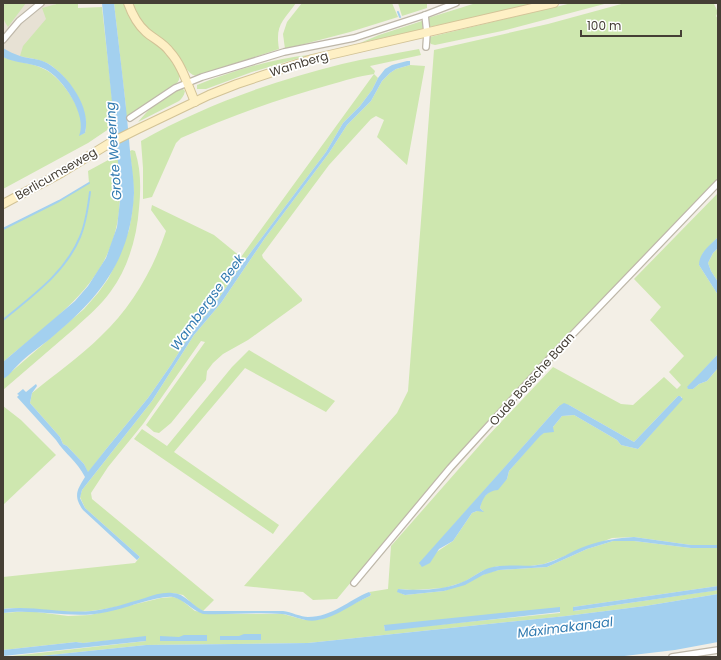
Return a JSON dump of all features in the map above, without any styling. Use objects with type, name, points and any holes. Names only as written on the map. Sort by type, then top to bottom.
[{"type":"main road","points":[[128,3],[137,22],[146,32],[172,53],[187,83],[194,102]]},
{"type":"main road","name":"Wamberg","points":[[194,102],[237,84],[312,59],[371,44],[427,34],[554,3]]},
{"type":"main road","name":"Berlicumseweg","points":[[3,204],[61,173],[110,143],[194,102]]},
{"type":"street","points":[[3,40],[19,21],[41,3]]},
{"type":"street","name":"Wamberg","points":[[187,83],[284,52],[354,38],[425,15],[456,3]]},
{"type":"street","points":[[425,15],[427,34],[426,47]]},
{"type":"street","points":[[130,118],[175,88],[187,83]]},
{"type":"street","name":"Oude Bossche Baan","points":[[354,583],[450,468],[549,359],[718,183]]},
{"type":"street","points":[[672,657],[718,650]]},
{"type":"shaded area","points":[[3,3],[55,3],[49,34],[3,87]]},
{"type":"green space","points":[[5,3],[26,3],[8,27],[3,15],[3,6]]},
{"type":"green space","points":[[60,3],[78,3],[78,8],[102,7],[114,116],[126,108],[114,3],[124,3],[126,11],[134,22],[164,48],[180,70],[179,80],[177,83],[88,143],[3,189],[3,57],[39,67],[51,73],[66,88],[72,98],[81,118],[82,127],[80,135],[85,133],[86,124],[81,103],[76,93],[62,75],[47,63],[20,56],[23,46],[46,19],[42,8]]},
{"type":"green space","points":[[132,3],[296,3],[284,19],[279,29],[279,49],[196,76],[187,70],[180,58],[167,44],[144,25]]},
{"type":"green space","points":[[302,3],[392,3],[398,17],[350,32],[285,49],[283,34],[287,22]]},
{"type":"green space","points":[[398,3],[427,3],[427,8],[402,16]]},
{"type":"green space","points":[[476,3],[543,3],[429,27],[428,18]]},
{"type":"green space","points":[[572,3],[608,3],[502,31],[435,45],[431,44],[429,41],[430,37]]},
{"type":"green space","points":[[625,3],[715,3],[714,4],[718,12],[716,16],[718,19],[718,181],[493,415],[440,475],[337,599],[313,600],[303,592],[244,586],[397,413],[408,391],[434,50],[548,24]]},
{"type":"green space","points":[[422,21],[423,29],[360,43],[379,35]]},
{"type":"green space","points":[[419,49],[421,55],[370,66],[375,71],[374,74],[345,80],[272,102],[181,138],[176,143],[152,197],[143,199],[141,141],[164,128],[238,96],[290,78],[351,62]]},
{"type":"green space","points":[[309,55],[252,72],[206,89],[197,89],[197,85],[238,70],[280,59]]},
{"type":"green space","points":[[410,65],[425,66],[407,165],[377,137],[384,120],[376,116],[371,119],[329,165],[262,255],[263,258],[302,299],[302,301],[248,340],[223,354],[213,363],[207,371],[206,380],[171,423],[159,433],[154,432],[146,425],[205,342],[201,341],[143,424],[108,467],[91,493],[92,499],[214,600],[203,611],[197,608],[183,595],[173,593],[122,606],[81,612],[11,608],[3,609],[3,577],[135,563],[140,557],[85,508],[80,497],[82,490],[152,401],[194,335],[221,303],[265,238],[329,153],[347,125],[371,101],[382,81],[390,73],[396,69]]},
{"type":"green space","points":[[374,74],[378,78],[372,90],[360,106],[343,123],[326,152],[242,264],[217,301],[191,333],[148,398],[88,473],[84,464],[67,446],[63,444],[60,437],[30,403],[32,393],[93,344],[112,325],[140,288],[155,260],[166,231],[151,210],[152,205],[214,235],[241,257]]},
{"type":"green space","points":[[182,88],[185,91],[183,97],[179,101],[138,122],[152,106],[163,97]]},
{"type":"green space","points":[[130,151],[135,151],[140,179],[138,219],[131,252],[117,282],[94,311],[3,390],[3,379],[84,309],[108,279],[129,230],[134,192]]},
{"type":"green space","points":[[110,159],[118,159],[120,196],[116,228],[107,254],[94,278],[76,299],[3,362],[3,229],[59,201],[89,183],[88,171]]},
{"type":"green space","points":[[718,193],[718,237],[703,253],[699,265],[718,295],[718,354],[687,388],[693,389],[699,384],[707,381],[718,368],[718,545],[691,545],[634,537],[612,538],[544,564],[530,566],[498,566],[482,571],[464,582],[444,588],[413,590],[398,589],[398,592],[405,595],[444,591],[490,572],[499,570],[547,567],[587,549],[613,541],[634,541],[691,548],[718,548],[718,586],[573,607],[574,611],[718,590],[718,594],[645,606],[566,616],[308,643],[146,645],[31,657],[3,657],[146,641],[146,637],[83,643],[76,642],[3,650],[3,613],[29,611],[68,616],[90,615],[161,598],[173,597],[180,599],[195,611],[221,614],[283,614],[305,620],[318,620],[370,596],[371,594],[369,592],[388,589],[391,546],[486,438],[553,367],[621,404],[633,405],[664,377],[677,389],[681,385],[669,372],[684,356],[650,320],[661,307],[634,279]],"holes":[[[678,396],[682,397],[682,399],[638,449],[621,445],[617,440],[574,415],[562,416],[553,427],[539,436],[509,471],[507,479],[490,491],[482,499],[480,508],[483,511],[472,513],[453,541],[420,563],[559,406],[569,405],[634,442]],[[560,608],[560,613],[385,630],[384,626]]]},
{"type":"green space","points":[[718,248],[718,282],[708,263],[713,253]]},
{"type":"green space","points":[[249,350],[335,401],[326,412],[245,368],[174,452],[279,525],[273,534],[134,439],[142,429],[167,446],[232,367]]},
{"type":"green space","points":[[3,406],[21,420],[56,455],[3,505]]},
{"type":"water","points":[[102,3],[114,3],[126,105],[134,193],[132,217],[127,238],[110,275],[98,292],[69,323],[24,359],[3,379],[3,362],[75,301],[88,286],[106,258],[117,227],[121,192]]},
{"type":"water","points":[[3,48],[20,56],[44,61],[63,75],[82,103],[86,123],[85,133],[79,136],[81,128],[77,108],[72,98],[59,80],[45,69],[3,57]]},
{"type":"water","points":[[410,61],[410,65],[396,69],[390,73],[382,81],[371,101],[347,125],[329,153],[265,238],[221,303],[194,335],[152,401],[82,490],[80,498],[85,508],[140,557],[137,560],[83,510],[77,497],[78,489],[85,477],[82,471],[17,397],[19,395],[17,394],[23,389],[26,392],[36,384],[37,386],[32,393],[30,403],[60,437],[63,444],[67,446],[84,464],[88,472],[148,398],[191,333],[217,301],[242,264],[326,152],[343,123],[360,106],[385,69],[392,65]]},
{"type":"water","points":[[718,237],[718,248],[713,253],[708,263],[718,282],[718,295],[699,265],[699,261],[708,246]]},
{"type":"water","points":[[718,354],[718,368],[707,381],[699,384],[693,389],[688,389],[687,387]]},
{"type":"water","points":[[678,396],[683,399],[638,449],[621,445],[617,440],[574,415],[562,416],[553,427],[554,432],[544,433],[540,436],[509,471],[507,479],[498,490],[486,495],[480,508],[484,512],[477,511],[472,513],[453,541],[439,549],[430,563],[422,567],[419,563],[559,406],[564,403],[569,405],[634,442]]},
{"type":"water","points":[[634,537],[691,545],[718,545],[718,548],[691,548],[634,541],[613,541],[587,549],[547,567],[499,570],[483,575],[465,585],[444,591],[405,595],[397,592],[398,589],[424,590],[441,588],[465,581],[489,568],[544,564],[592,544]]},
{"type":"water","points":[[718,586],[718,590],[713,591],[573,611],[573,607]]},
{"type":"water","points":[[369,592],[371,594],[370,596],[338,613],[313,621],[282,614],[203,614],[173,597],[159,598],[94,614],[68,615],[29,612],[3,613],[3,609],[14,608],[81,612],[92,611],[119,606],[158,594],[169,593],[185,597],[204,611],[283,611],[308,617],[333,611]]},
{"type":"water","name":"Máximakanaal","points":[[718,594],[718,642],[675,650],[616,657],[31,657],[146,645],[308,643],[566,616],[645,606]]},
{"type":"water","points":[[560,607],[560,612],[385,631],[384,625]]},
{"type":"water","points":[[244,634],[261,634],[261,640],[220,640],[220,636],[239,636]]},
{"type":"water","points":[[184,635],[207,635],[207,641],[160,641],[160,636],[179,637]]},
{"type":"water","points":[[146,636],[146,641],[3,656],[3,650]]},
{"type":"waterway","name":"Wambergse Beek","points":[[398,12],[400,17]]},
{"type":"waterway","points":[[3,229],[59,201],[89,183]]},
{"type":"waterway","points":[[3,320],[47,283],[66,262],[74,250],[82,232],[90,192]]},
{"type":"water label","name":"Grote Wetering","points":[[113,151]]}]
